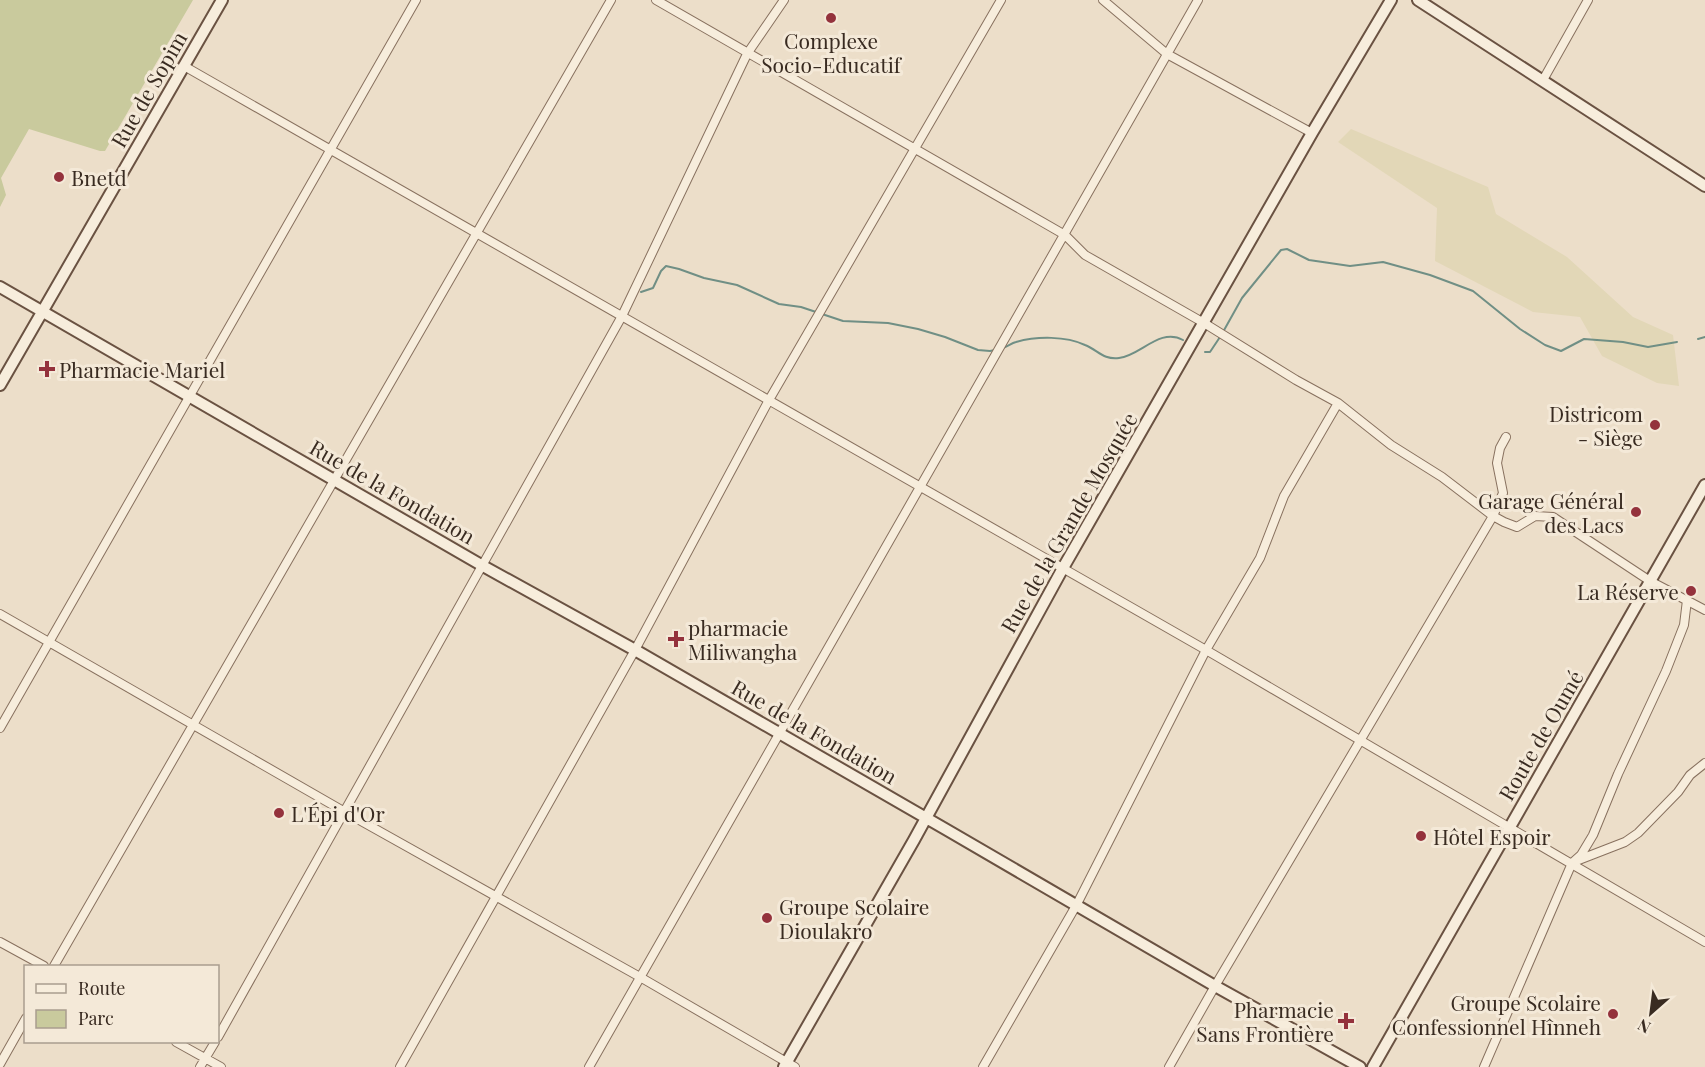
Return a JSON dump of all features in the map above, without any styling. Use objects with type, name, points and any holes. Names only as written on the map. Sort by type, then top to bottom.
[{"type":"street","name":"Rue de Sopim","points":[[0,385],[222,0]]},
{"type":"street","points":[[0,728],[416,0]]},
{"type":"street","points":[[55,965],[611,0]]},
{"type":"street","points":[[656,0],[1065,235],[1085,255],[1338,403],[1391,446],[1442,477],[1493,516],[1517,527],[1535,516],[1553,517],[1650,581],[1705,610]]},
{"type":"street","points":[[219,1035],[622,316],[747,54],[784,0]]},
{"type":"street","points":[[400,1067],[634,650],[769,400],[1001,0]]},
{"type":"street","points":[[1103,0],[1167,54],[1312,134]]},
{"type":"street","points":[[589,1067],[1198,0]]},
{"type":"street","name":"Rue de la Grande Mosquée","points":[[789,1065],[1063,568],[1391,0]]},
{"type":"street","points":[[1418,0],[1705,186]]},
{"type":"street","points":[[1543,80],[1587,0]]},
{"type":"street","points":[[184,66],[1361,739],[1705,942]]},
{"type":"street","name":"Rue de la Fondation","points":[[0,287],[483,566],[1077,904],[1215,986],[1360,1067]]},
{"type":"street","points":[[982,1067],[1077,904],[1206,650],[1260,558],[1284,496],[1338,403]]},
{"type":"street","points":[[1169,1067],[1493,516],[1503,493],[1497,463],[1500,448],[1506,438]]},
{"type":"street","name":"Route de Oumé","points":[[1374,1067],[1705,485]]},
{"type":"street","points":[[1484,1067],[1572,863],[1581,855],[1593,835],[1618,774],[1666,671],[1684,625],[1687,600]]},
{"type":"street","points":[[0,614],[345,812],[640,977],[789,1065]]},
{"type":"street","points":[[1572,863],[1625,842],[1638,833],[1678,792],[1690,775],[1705,763]]},
{"type":"street","points":[[0,942],[42,965]]},
{"type":"street","points":[[0,1064],[24,1022]]},
{"type":"street","points":[[180,1043],[221,1067]]},
{"type":"street","points":[[200,1067],[214,1043]]},
{"type":"shaded area","points":[[1351,129],[1488,187],[1496,214],[1567,257],[1633,317],[1673,335],[1679,386],[1657,383],[1602,356],[1580,317],[1533,312],[1435,261],[1437,208],[1338,142]]},
{"type":"green space","points":[[0,0],[193,0],[105,151],[29,129],[1,178],[6,195],[0,207]]},
{"type":"waterway","points":[[1223,332],[1242,298],[1281,250],[1287,249],[1309,260],[1350,266],[1383,262],[1430,275],[1473,291],[1520,329],[1545,345],[1561,351],[1584,339],[1623,342],[1648,347],[1677,342]]},
{"type":"waterway","points":[[641,292],[653,288],[666,266],[737,285],[779,304],[801,307],[843,321],[888,323],[945,337],[978,350],[995,350]]},
{"type":"waterway","points":[[1003,348],[1024,340],[1060,339],[1085,345],[1109,358],[1119,358],[1135,353],[1158,339],[1175,337],[1183,340]]},
{"type":"waterway","points":[[1205,352],[1210,352],[1220,337]]},
{"type":"waterway","points":[[1698,339],[1705,337]]},
{"type":"place","name":"Complexe Socio-Educatif","points":[[831,18]]},
{"type":"place","name":"Bnetd","points":[[59,177]]},
{"type":"place","name":"Pharmacie Mariel","points":[[47,369]]},
{"type":"place","name":"Districom - Siège","points":[[1655,425]]},
{"type":"place","name":"Garage Général des Lacs","points":[[1636,512]]},
{"type":"place","name":"La Réserve","points":[[1691,591]]},
{"type":"place","name":"pharmacie Miliwangha","points":[[676,639]]},
{"type":"place","name":"L'Épi d'Or","points":[[279,813]]},
{"type":"place","name":"Hôtel Espoir","points":[[1421,836]]},
{"type":"place","name":"Groupe Scolaire Dioulakro","points":[[767,918]]},
{"type":"place","name":"Groupe Scolaire Confessionnel Hînneh","points":[[1613,1014]]},
{"type":"place","name":"Pharmacie Sans Frontière","points":[[1346,1021]]}]
